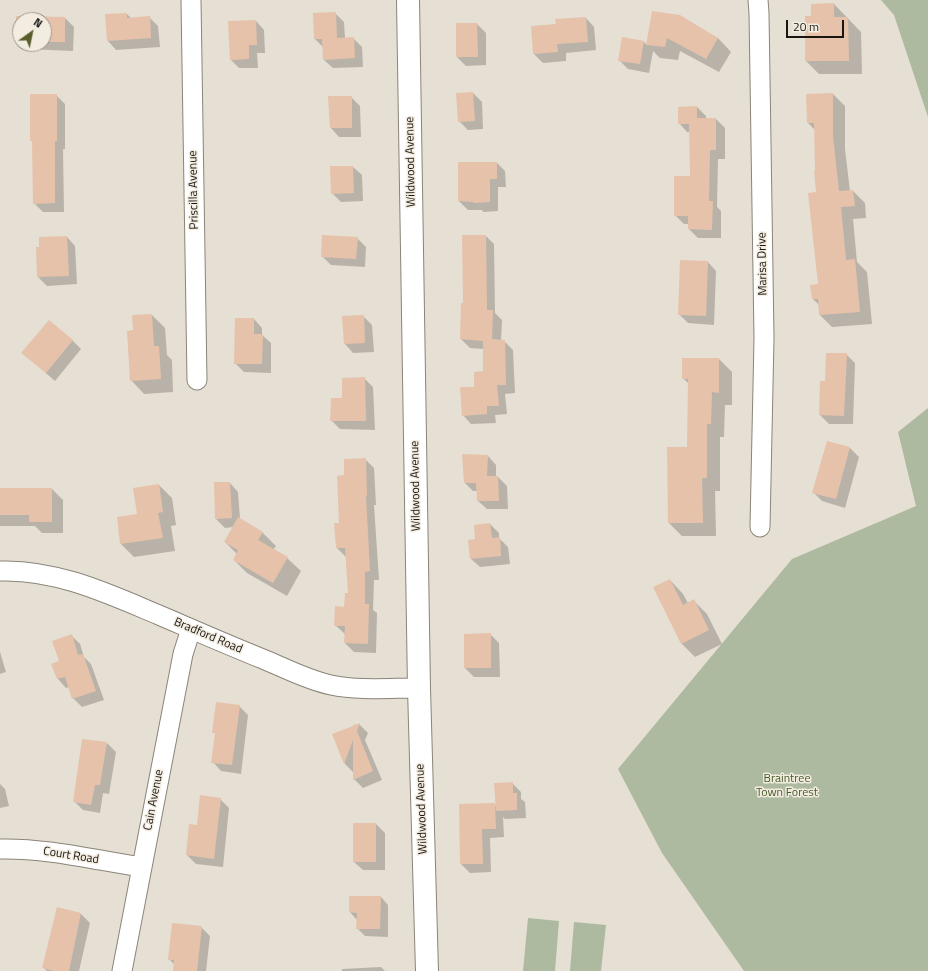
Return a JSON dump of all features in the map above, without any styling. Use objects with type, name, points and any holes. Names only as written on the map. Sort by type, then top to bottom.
[{"type":"street","name":"Priscilla Avenue","points":[[191,0],[197,380]]},
{"type":"street","name":"Wildwood Avenue","points":[[408,0],[419,688],[427,971]]},
{"type":"street","name":"Marisa Drive","points":[[758,0],[760,13],[764,338],[760,527]]},
{"type":"street","name":"Bradford Road","points":[[0,571],[33,572],[68,580],[105,592],[299,674],[330,685],[360,688],[419,688]]},
{"type":"street","name":"Cain Avenue","points":[[122,971],[183,654],[191,629]]},
{"type":"street","name":"Court Road","points":[[0,850],[23,850],[62,854],[141,867]]},
{"type":"green space","points":[[881,0],[928,0],[928,117],[894,15]]},
{"type":"green space","name":"Braintree Town Forest","points":[[928,408],[928,971],[744,971],[662,853],[618,769],[792,559],[916,506],[898,432]]},
{"type":"green space","points":[[528,918],[559,921],[555,971],[523,971]]},
{"type":"green space","points":[[574,922],[606,925],[601,971],[570,971]]},
{"type":"building","points":[[834,3],[834,17],[848,17],[849,61],[805,61],[805,16],[811,16],[811,4]]},
{"type":"building","points":[[652,11],[680,15],[718,38],[706,59],[667,38],[665,47],[646,45]]},
{"type":"building","points":[[336,12],[337,38],[354,37],[355,58],[323,60],[322,39],[314,39],[313,13]]},
{"type":"building","points":[[127,13],[127,18],[150,16],[151,38],[107,41],[105,14]]},
{"type":"building","points":[[52,17],[65,17],[65,42],[52,42]]},
{"type":"building","points":[[586,17],[588,42],[557,44],[558,52],[533,54],[531,26],[556,24],[555,19]]},
{"type":"building","points":[[256,20],[257,45],[249,45],[249,59],[230,60],[228,21]]},
{"type":"building","points":[[456,23],[477,23],[478,57],[456,57]]},
{"type":"building","points":[[622,37],[644,41],[640,64],[618,61]]},
{"type":"building","points":[[473,92],[475,121],[458,122],[456,93]]},
{"type":"building","points":[[833,93],[833,136],[839,191],[853,190],[855,206],[841,207],[846,260],[855,259],[860,312],[819,315],[818,299],[812,299],[810,285],[818,284],[808,193],[816,192],[814,171],[814,123],[807,123],[806,94]]},
{"type":"building","points":[[30,94],[57,94],[55,203],[33,204],[32,141],[30,141]]},
{"type":"building","points":[[328,96],[352,96],[352,128],[330,128]]},
{"type":"building","points":[[697,106],[697,118],[716,118],[716,150],[710,150],[709,201],[713,201],[712,230],[688,229],[688,216],[674,216],[674,176],[690,176],[689,124],[678,124],[678,107]]},
{"type":"building","points":[[458,162],[497,162],[497,179],[490,179],[490,202],[474,203],[458,201]]},
{"type":"building","points":[[330,166],[353,166],[354,193],[331,194]]},
{"type":"building","points":[[322,235],[358,237],[356,259],[321,257]]},
{"type":"building","points":[[462,235],[486,235],[487,310],[493,310],[492,339],[505,340],[506,385],[497,385],[499,406],[487,406],[487,414],[462,416],[460,387],[474,387],[474,372],[483,371],[483,341],[460,339],[461,303],[463,303]]},
{"type":"building","points":[[67,236],[69,276],[37,277],[36,247],[39,247],[39,237]]},
{"type":"building","points":[[680,260],[708,261],[706,316],[678,315]]},
{"type":"building","points":[[152,314],[154,346],[159,346],[161,379],[130,381],[127,331],[133,330],[132,315]]},
{"type":"building","points":[[364,315],[365,343],[344,344],[342,316]]},
{"type":"building","points":[[235,318],[254,318],[254,334],[263,334],[262,364],[234,364]]},
{"type":"building","points":[[49,320],[73,340],[46,373],[21,353]]},
{"type":"building","points":[[826,353],[847,353],[844,416],[819,415],[820,381],[825,381]]},
{"type":"building","points":[[682,358],[719,358],[719,393],[712,392],[711,424],[707,424],[707,478],[702,478],[703,523],[668,523],[667,447],[687,447],[688,379],[682,379]]},
{"type":"building","points":[[365,377],[366,421],[330,421],[331,398],[342,398],[342,378]]},
{"type":"building","points":[[827,441],[850,447],[836,499],[812,493]]},
{"type":"building","points":[[462,454],[488,455],[487,476],[498,476],[499,501],[477,501],[476,483],[464,483]]},
{"type":"building","points":[[366,458],[366,496],[370,571],[365,572],[365,604],[369,604],[368,644],[344,643],[345,626],[334,626],[335,606],[344,607],[345,593],[348,593],[345,548],[336,548],[334,523],[339,523],[337,476],[344,475],[344,459]]},
{"type":"building","points":[[214,482],[230,482],[232,518],[215,519]]},
{"type":"building","points":[[159,484],[163,512],[158,513],[163,538],[120,544],[117,517],[137,514],[133,488]]},
{"type":"building","points":[[0,488],[52,488],[52,522],[29,522],[29,515],[0,515]]},
{"type":"building","points":[[238,517],[263,532],[258,540],[288,557],[273,583],[233,560],[238,550],[224,542]]},
{"type":"building","points":[[490,523],[492,538],[500,537],[501,556],[470,559],[468,540],[475,539],[474,525]]},
{"type":"building","points":[[670,579],[683,605],[694,599],[709,630],[681,644],[653,587]]},
{"type":"building","points":[[491,633],[491,668],[464,668],[464,634]]},
{"type":"building","points":[[72,634],[78,655],[83,654],[96,691],[72,699],[65,677],[57,679],[51,664],[59,661],[52,641]]},
{"type":"building","points":[[216,702],[240,705],[232,765],[211,763],[215,733],[212,733]]},
{"type":"building","points":[[360,723],[357,731],[373,771],[353,780],[353,740],[344,764],[332,734],[353,726],[353,724]]},
{"type":"building","points":[[82,739],[107,742],[100,785],[95,785],[91,805],[73,802]]},
{"type":"building","points":[[513,782],[513,793],[517,793],[517,810],[496,811],[494,783]]},
{"type":"building","points":[[200,795],[221,798],[214,859],[186,855],[189,824],[197,825]]},
{"type":"building","points":[[495,803],[496,829],[482,829],[483,864],[460,864],[459,804]]},
{"type":"building","points":[[353,823],[376,823],[376,862],[353,862]]},
{"type":"building","points":[[349,896],[381,896],[380,929],[356,929],[357,913],[349,912]]},
{"type":"building","points":[[57,907],[81,913],[69,971],[54,971],[42,968]]},
{"type":"building","points":[[172,923],[202,926],[197,971],[173,971],[174,960],[168,960]]}]
